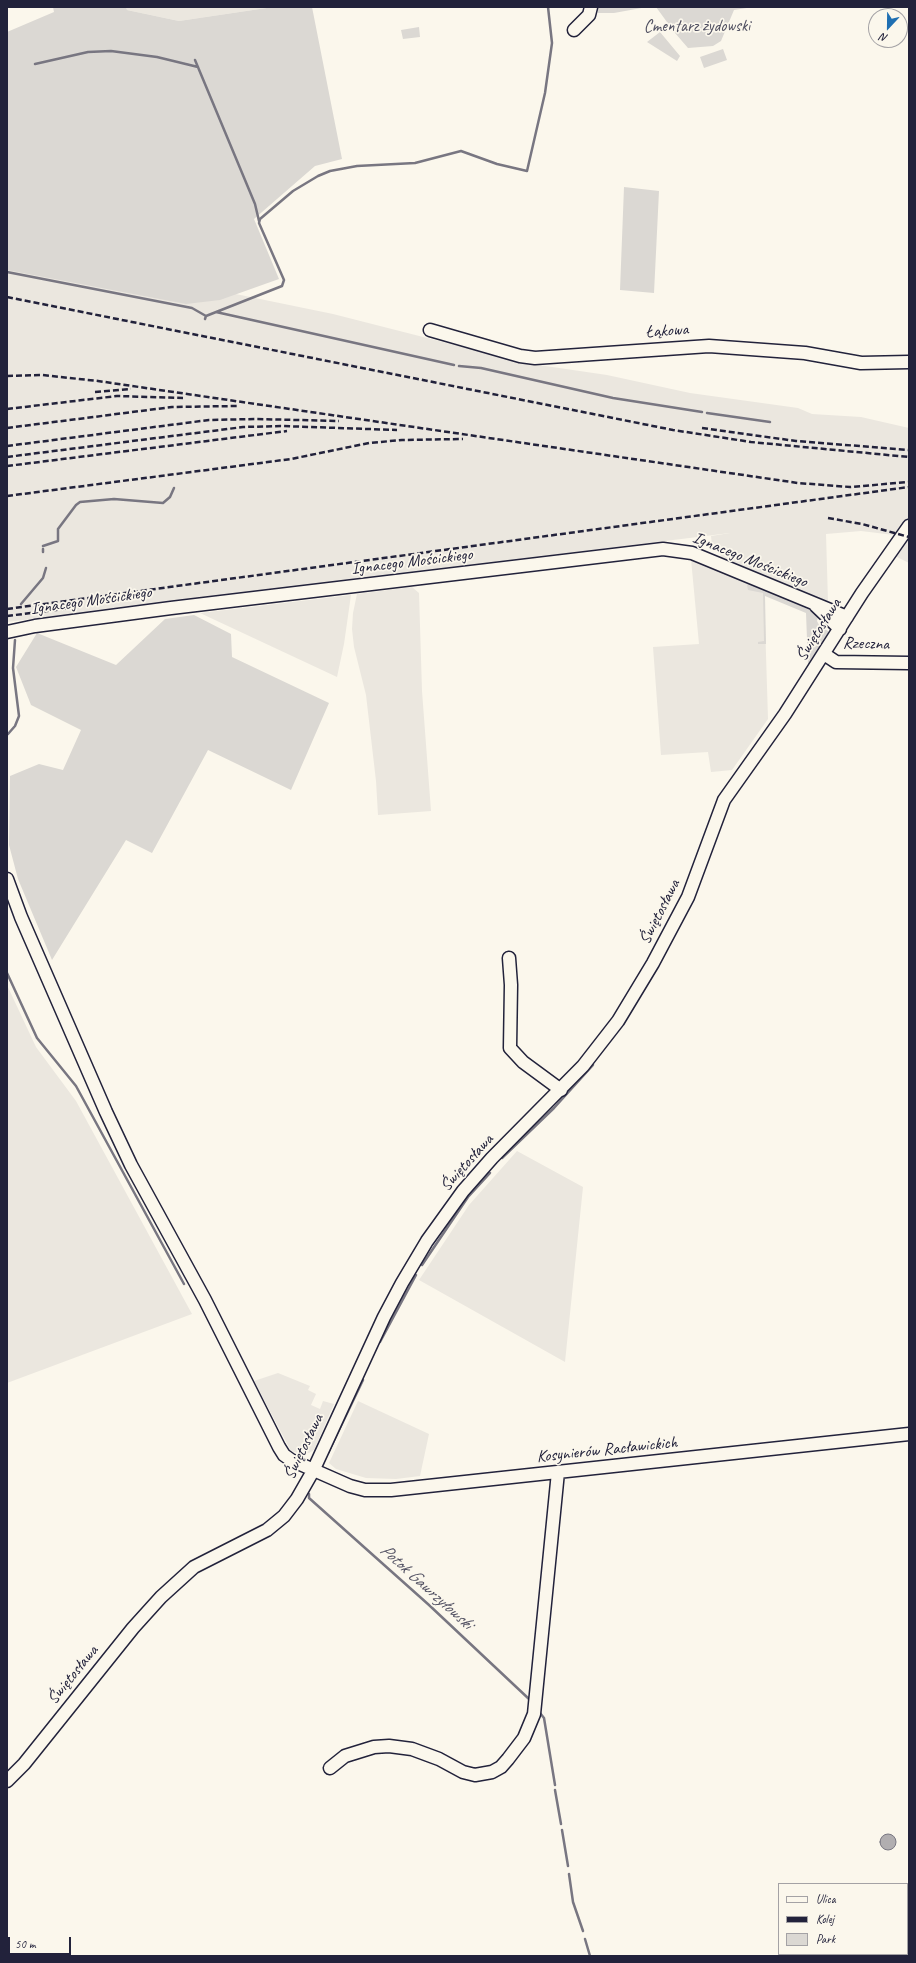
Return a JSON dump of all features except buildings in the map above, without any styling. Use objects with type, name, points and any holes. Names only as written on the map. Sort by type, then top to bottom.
[{"type":"street","points":[[574,30],[589,15],[591,7]]},
{"type":"street","name":"Łąkowa","points":[[430,330],[520,356],[535,358],[709,346],[805,353],[861,363],[909,362]]},
{"type":"street","name":"Świętosława","points":[[7,1781],[24,1764],[128,1633],[161,1597],[194,1568],[275,1524],[297,1499],[312,1471],[384,1317],[427,1241],[453,1203],[471,1182],[561,1090],[595,1052],[618,1021],[637,992],[694,883],[724,800],[824,654],[893,546],[909,526]]},
{"type":"street","name":"Ignacego Mościckiego","points":[[7,632],[35,626],[171,608],[663,549],[692,553],[847,617]]},
{"type":"street","name":"Ignacego Mościckiego","points":[[813,603],[840,629]]},
{"type":"street","name":"Rzeczna","points":[[824,654],[836,662],[909,663]]},
{"type":"street","name":"Kosynierów Racławickich","points":[[7,879],[35,949],[106,1112],[132,1165],[205,1300],[281,1452],[291,1460],[312,1471],[350,1486],[377,1491],[909,1434]]},
{"type":"street","points":[[509,958],[511,985],[510,1048],[523,1062],[561,1090]]},
{"type":"street","points":[[330,1768],[345,1756],[363,1749],[389,1746],[412,1749],[439,1759],[463,1772],[475,1775],[488,1774],[501,1767],[508,1759],[524,1738],[534,1714],[558,1472]]},
{"type":"shaded area","points":[[126,7],[273,7],[179,21],[127,10]]},
{"type":"shaded area","points":[[7,247],[333,314],[525,363],[607,375],[690,393],[798,408],[812,414],[861,417],[909,428],[909,563],[897,557],[885,547],[894,535],[861,531],[826,534],[828,602],[721,557],[718,544],[712,545],[711,536],[730,533],[7,622]]},
{"type":"shaded area","points":[[691,559],[764,590],[768,719],[732,770],[711,772],[708,752],[661,755],[653,647],[699,644]]},
{"type":"shaded area","points":[[412,587],[419,593],[422,691],[431,811],[378,815],[376,781],[366,695],[354,647],[352,629],[353,613],[357,594]]},
{"type":"shaded area","points":[[351,595],[344,644],[337,677],[200,613]]},
{"type":"shaded area","points":[[7,985],[36,1047],[76,1101],[192,1314],[7,1383]]},
{"type":"shaded area","points":[[517,1151],[583,1187],[565,1362],[419,1280],[469,1205]]},
{"type":"shaded area","points":[[278,1373],[310,1386],[308,1390],[316,1394],[311,1405],[320,1409],[323,1401],[334,1404],[314,1450],[309,1453],[301,1454],[291,1451],[254,1381]]},
{"type":"shaded area","points":[[358,1401],[429,1434],[420,1476],[396,1479],[366,1478],[336,1469],[329,1463]]},
{"type":"shaded area","points":[[885,1834],[891,1834],[896,1839],[894,1848],[891,1850],[885,1850],[880,1845],[880,1839]]},
{"type":"green space","points":[[53,7],[126,7],[127,10],[179,21],[273,7],[312,7],[342,159],[315,166],[254,219],[279,279],[220,300],[186,304],[7,270],[7,32],[54,12]]},
{"type":"green space","name":"Cmentarz żydowski","points":[[596,7],[647,7],[614,13],[598,13]]},
{"type":"green space","name":"Cmentarz żydowski","points":[[656,7],[753,7],[734,10],[721,41],[713,46],[688,48]]},
{"type":"green space","points":[[419,27],[420,37],[403,39],[401,30]]},
{"type":"green space","points":[[660,32],[680,56],[677,61],[647,42]]},
{"type":"green space","points":[[723,49],[727,60],[704,68],[700,57]]},
{"type":"green space","points":[[624,187],[659,191],[654,293],[620,290]]},
{"type":"green space","points":[[749,583],[810,610],[818,616],[817,621],[819,625],[828,631],[828,637],[808,672],[805,669],[808,665],[806,613],[765,596],[766,644],[758,644],[758,642],[764,641],[763,593],[748,590],[747,585]]},
{"type":"green space","points":[[194,615],[231,634],[232,657],[329,703],[291,790],[208,750],[152,853],[126,840],[52,960],[18,879],[9,845],[10,776],[39,764],[63,770],[81,730],[31,705],[16,667],[37,633],[116,665],[165,619]]},
{"type":"waterway","points":[[205,319],[206,316],[282,286],[284,280],[259,223],[260,219],[293,191],[318,176],[330,171],[357,166],[415,163],[461,151],[497,164],[527,171],[545,93],[552,43],[548,7]]},
{"type":"waterway","points":[[35,64],[88,52],[111,51],[157,57],[198,67]]},
{"type":"waterway","points":[[195,60],[255,204],[259,221]]},
{"type":"waterway","points":[[7,272],[192,308],[206,316]]},
{"type":"waterway","points":[[216,312],[454,365]]},
{"type":"waterway","points":[[459,366],[481,368],[613,398],[702,412]]},
{"type":"waterway","points":[[707,413],[770,422]]},
{"type":"waterway","points":[[43,546],[58,541],[58,529],[76,505],[80,502],[114,499],[163,503],[170,497],[174,488]]},
{"type":"waterway","points":[[21,604],[43,578],[46,568]]},
{"type":"waterway","points":[[8,734],[15,726],[19,716],[13,668],[15,640]]},
{"type":"waterway","points":[[7,973],[37,1038],[76,1086],[184,1284]]},
{"type":"waterway","name":"Potok Gawrzyłowski","points":[[502,1158],[554,1108],[593,1065]]},
{"type":"waterway","name":"Potok Gawrzyłowski","points":[[422,1265],[468,1197],[490,1173]]},
{"type":"waterway","name":"Potok Gawrzyłowski","points":[[380,1342],[416,1275]]},
{"type":"waterway","name":"Potok Gawrzyłowski","points":[[328,1453],[363,1380]]},
{"type":"waterway","name":"Potok Gawrzyłowski","points":[[309,1494],[309,1498],[429,1605],[529,1699]]},
{"type":"waterway","name":"Potok Gawrzyłowski","points":[[540,1713],[544,1718],[555,1785]]},
{"type":"waterway","name":"Potok Gawrzyłowski","points":[[555,1790],[561,1824]]},
{"type":"waterway","name":"Potok Gawrzyłowski","points":[[562,1830],[568,1866]]},
{"type":"waterway","name":"Potok Gawrzyłowski","points":[[569,1874],[573,1902],[583,1931]]},
{"type":"waterway","name":"Potok Gawrzyłowski","points":[[585,1939],[590,1956]]},
{"type":"railway","points":[[7,297],[673,430],[751,442],[909,457]]},
{"type":"railway","points":[[7,376],[42,375],[98,381],[798,483],[850,487],[909,482]]},
{"type":"railway","points":[[95,392],[131,389]]},
{"type":"railway","points":[[7,409],[117,396],[183,398]]},
{"type":"railway","points":[[7,428],[172,407],[237,406]]},
{"type":"railway","points":[[7,446],[209,420],[256,419],[339,421]]},
{"type":"railway","points":[[7,457],[243,427],[281,426],[397,430]]},
{"type":"railway","points":[[702,428],[796,441],[909,450]]},
{"type":"railway","points":[[7,466],[287,431]]},
{"type":"railway","points":[[7,496],[291,459],[369,443],[402,440],[463,439]]},
{"type":"railway","points":[[7,609],[909,487]]},
{"type":"railway","points":[[828,518],[862,524],[909,537]]},
{"type":"railway","points":[[7,616],[79,607]]}]
